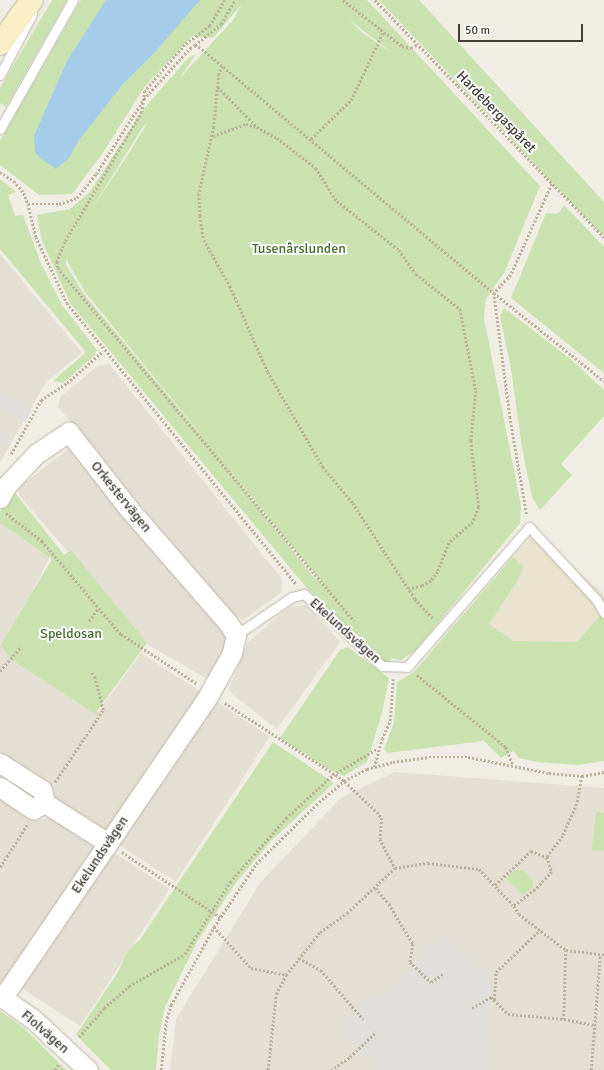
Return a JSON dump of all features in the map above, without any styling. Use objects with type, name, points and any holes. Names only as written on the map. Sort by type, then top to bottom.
[{"type":"main road","points":[[0,44],[32,0]]},
{"type":"street","name":"Orkestervägen","points":[[0,498],[8,485],[36,454],[69,432],[129,509],[228,623],[236,635]]},
{"type":"street","name":"Ekelundsvägen","points":[[1,997],[210,693],[232,653],[236,635]]},
{"type":"street","points":[[0,763],[42,790],[47,805],[108,843]]},
{"type":"street","points":[[0,787],[33,809],[47,805]]},
{"type":"street","name":"Fiolvägen","points":[[1,997],[33,1020],[88,1070]]},
{"type":"lane","points":[[0,75],[25,31],[38,0]]},
{"type":"lane","points":[[0,129],[73,0]]},
{"type":"lane","points":[[407,667],[445,626],[529,527],[596,599],[604,613]]},
{"type":"lane","name":"Ekelundsvägen","points":[[236,635],[292,597],[304,594],[382,666],[394,668],[407,667]]},
{"type":"path","points":[[225,0],[210,26],[185,45],[145,91],[142,112],[132,133],[66,242],[57,262],[58,268],[360,627]]},
{"type":"path","points":[[28,204],[59,204],[77,198],[96,174],[144,98],[195,45],[221,24],[235,0]]},
{"type":"path","points":[[343,0],[402,46],[411,48],[418,44]]},
{"type":"path","name":"Hardebergaspåret","points":[[375,0],[604,237]]},
{"type":"path","points":[[310,139],[351,100],[383,32]]},
{"type":"path","points":[[195,45],[223,66],[494,293],[604,381]]},
{"type":"path","points":[[223,66],[219,74],[212,136],[199,194],[200,216],[208,250],[230,286],[268,372],[323,467],[353,503],[408,589],[428,614],[445,626]]},
{"type":"path","points":[[218,86],[257,127]]},
{"type":"path","points":[[212,136],[246,124],[257,127],[277,138],[316,168],[338,201],[399,250],[416,274],[460,309],[476,391],[471,441],[479,507],[473,522],[448,543],[438,572],[431,581],[408,589]]},
{"type":"path","points":[[0,173],[14,181],[24,193],[36,237],[63,296],[103,351],[304,594]]},
{"type":"path","points":[[494,293],[511,275],[552,184]]},
{"type":"path","points":[[494,293],[510,417],[529,527]]},
{"type":"path","points":[[9,457],[41,400],[67,382],[103,351]]},
{"type":"path","points":[[0,509],[23,524],[42,541],[121,634],[344,781],[382,818],[380,839],[395,868]]},
{"type":"path","points":[[89,621],[98,608]]},
{"type":"path","points":[[0,671],[21,647]]},
{"type":"path","points":[[407,667],[506,747],[513,765]]},
{"type":"path","points":[[374,767],[379,748],[390,721],[394,668]]},
{"type":"path","points":[[0,867],[34,814],[45,813],[47,805],[54,796],[52,786],[103,710],[95,678],[91,671]]},
{"type":"path","points":[[55,1070],[68,1051],[104,1008],[129,986],[185,954],[230,882],[264,842],[333,775],[379,748]]},
{"type":"path","points":[[161,1070],[166,1022],[171,1005],[220,917],[256,864],[319,802],[344,781],[374,767],[429,757],[468,757],[549,773],[582,776],[604,772]]},
{"type":"path","points":[[547,857],[564,836],[577,804],[582,776]]},
{"type":"path","points":[[108,843],[220,917]]},
{"type":"path","points":[[495,886],[531,851],[547,857]]},
{"type":"path","points":[[514,906],[535,890],[552,872],[547,857]]},
{"type":"path","points":[[268,1070],[276,994],[286,975],[320,932],[376,888],[395,868],[428,863],[479,869],[514,906],[519,914],[566,950],[604,955]]},
{"type":"path","points":[[376,888],[389,904],[413,944],[410,962],[431,982],[443,974]]},
{"type":"path","points":[[214,927],[250,968],[286,975]]},
{"type":"path","points":[[494,1000],[496,972],[540,930]]},
{"type":"path","points":[[564,1018],[566,950]]},
{"type":"path","points":[[591,1070],[600,955]]},
{"type":"path","points":[[299,958],[321,970],[363,1019]]},
{"type":"path","points":[[472,1008],[483,999],[491,997],[508,1014],[517,1017],[564,1018],[595,1026]]},
{"type":"path","points":[[331,1070],[350,1057],[376,1032]]},
{"type":"shaded area","points":[[0,254],[82,353],[47,381],[0,462]]},
{"type":"shaded area","points":[[109,364],[282,579],[282,592],[243,620],[231,614],[58,407],[61,396],[98,366]]},
{"type":"shaded area","points":[[0,393],[32,411],[25,422],[0,408]]},
{"type":"shaded area","points":[[0,430],[13,437],[7,447],[0,443]]},
{"type":"shaded area","points":[[70,448],[225,631],[230,642],[213,672],[206,678],[148,645],[19,495],[19,487]]},
{"type":"shaded area","points":[[0,520],[51,555],[5,646],[97,713],[141,653],[204,694],[106,836],[59,806],[48,785],[0,752]]},
{"type":"shaded area","points":[[534,533],[604,594],[604,645],[585,632],[500,741],[414,672]]},
{"type":"shaded area","points":[[308,605],[340,642],[277,729],[233,695],[229,688],[248,642],[289,607]]},
{"type":"shaded area","points":[[212,699],[270,737],[176,882],[118,844]]},
{"type":"shaded area","points":[[395,772],[604,788],[604,1070],[170,1070],[176,1019],[260,883],[341,798]]},
{"type":"shaded area","points":[[0,795],[36,820],[58,816],[94,844],[90,861],[0,986]]},
{"type":"shaded area","points":[[110,850],[170,889],[80,1026],[21,988]]},
{"type":"shaded area","points":[[443,934],[494,983],[490,1012],[489,1070],[381,1070],[339,1027],[372,991],[381,998]]},
{"type":"green space","points":[[52,0],[67,0],[6,107],[0,103],[0,88]]},
{"type":"green space","name":"Tusenårslunden","points":[[81,0],[367,0],[540,186],[505,271],[486,299],[484,318],[521,506],[520,523],[415,651],[401,660],[391,658],[390,664],[383,663],[305,586],[70,303],[42,241],[37,215],[70,209],[90,192],[141,112],[188,58],[196,54],[179,79],[233,20],[242,4],[213,38],[192,36],[145,86],[102,154],[72,194],[39,195],[0,165],[0,141]],"holes":[[[349,20],[392,53],[363,33]],[[149,120],[90,212],[141,130]],[[66,259],[85,292],[215,452],[84,294],[66,265]],[[220,459],[329,591],[312,575]]]},
{"type":"green space","points":[[379,0],[419,0],[604,202],[604,237]]},
{"type":"green space","points":[[0,179],[16,192],[8,195],[15,216],[23,215],[40,261],[62,305],[97,350],[94,356],[63,383],[53,381],[86,352],[0,249]]},
{"type":"green space","points":[[564,205],[604,247],[604,373],[511,298],[546,213],[558,214]]},
{"type":"green space","points":[[504,308],[573,361],[604,390],[604,416],[561,464],[572,475],[540,510],[532,497],[522,448],[511,369],[500,316]]},
{"type":"green space","name":"Speldosan","points":[[12,489],[64,555],[71,550],[147,643],[97,711],[100,717],[12,660],[1,645],[52,559],[0,523],[0,512]]},
{"type":"green space","points":[[513,557],[523,567],[518,580],[489,624],[513,641],[577,642],[604,611],[604,761],[578,765],[537,762],[519,758],[513,751],[501,758],[484,741],[387,753],[384,749],[394,723],[397,682],[414,672]]},
{"type":"green space","points":[[348,647],[389,678],[382,713],[367,762],[344,776],[330,770],[280,738],[340,650]]},
{"type":"green space","points":[[273,742],[334,783],[272,840],[235,884],[197,942],[165,1007],[159,1035],[156,1070],[111,1070],[76,1035],[118,972],[125,956],[134,944],[139,941]]},
{"type":"green space","points":[[596,812],[604,813],[604,851],[592,850]]},
{"type":"green space","points":[[516,870],[523,870],[533,881],[533,887],[523,895],[506,878]]},
{"type":"green space","points":[[0,1011],[24,1028],[66,1070],[0,1070]]},
{"type":"water","points":[[106,0],[200,0],[156,51],[123,84],[79,140],[69,158],[56,169],[39,157],[35,152],[34,136],[67,61]]}]
